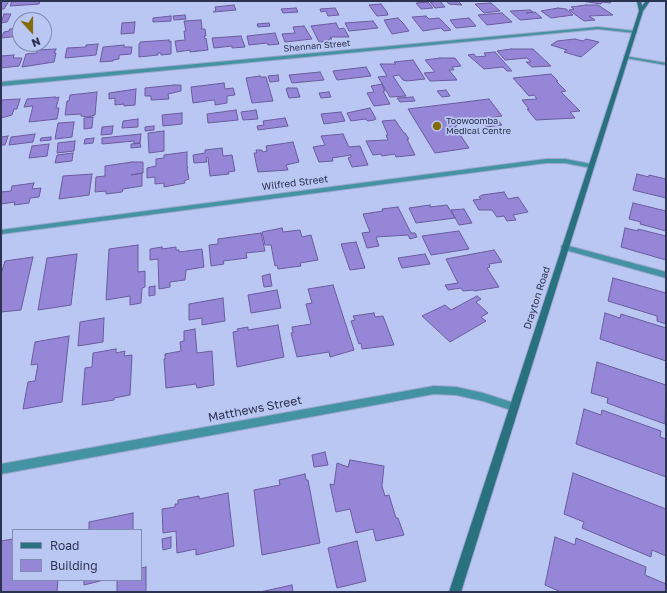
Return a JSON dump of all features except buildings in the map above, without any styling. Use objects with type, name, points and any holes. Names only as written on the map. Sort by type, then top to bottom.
[{"type":"main road","name":"Drayton Road","points":[[639,1],[641,11]]},
{"type":"main road","name":"Drayton Road","points":[[455,592],[641,11],[648,1]]},
{"type":"street","name":"Shennan Street","points":[[1,84],[598,28],[635,32]]},
{"type":"street","points":[[626,57],[666,64]]},
{"type":"street","name":"Wilfred Street","points":[[1,232],[546,161],[565,161],[591,166]]},
{"type":"street","points":[[565,247],[666,275]]},
{"type":"street","name":"Matthews Street","points":[[1,469],[434,390],[456,391],[483,397],[514,407]]},
{"type":"place","name":"Toowoomba Medical Centre","points":[[437,126]]}]
